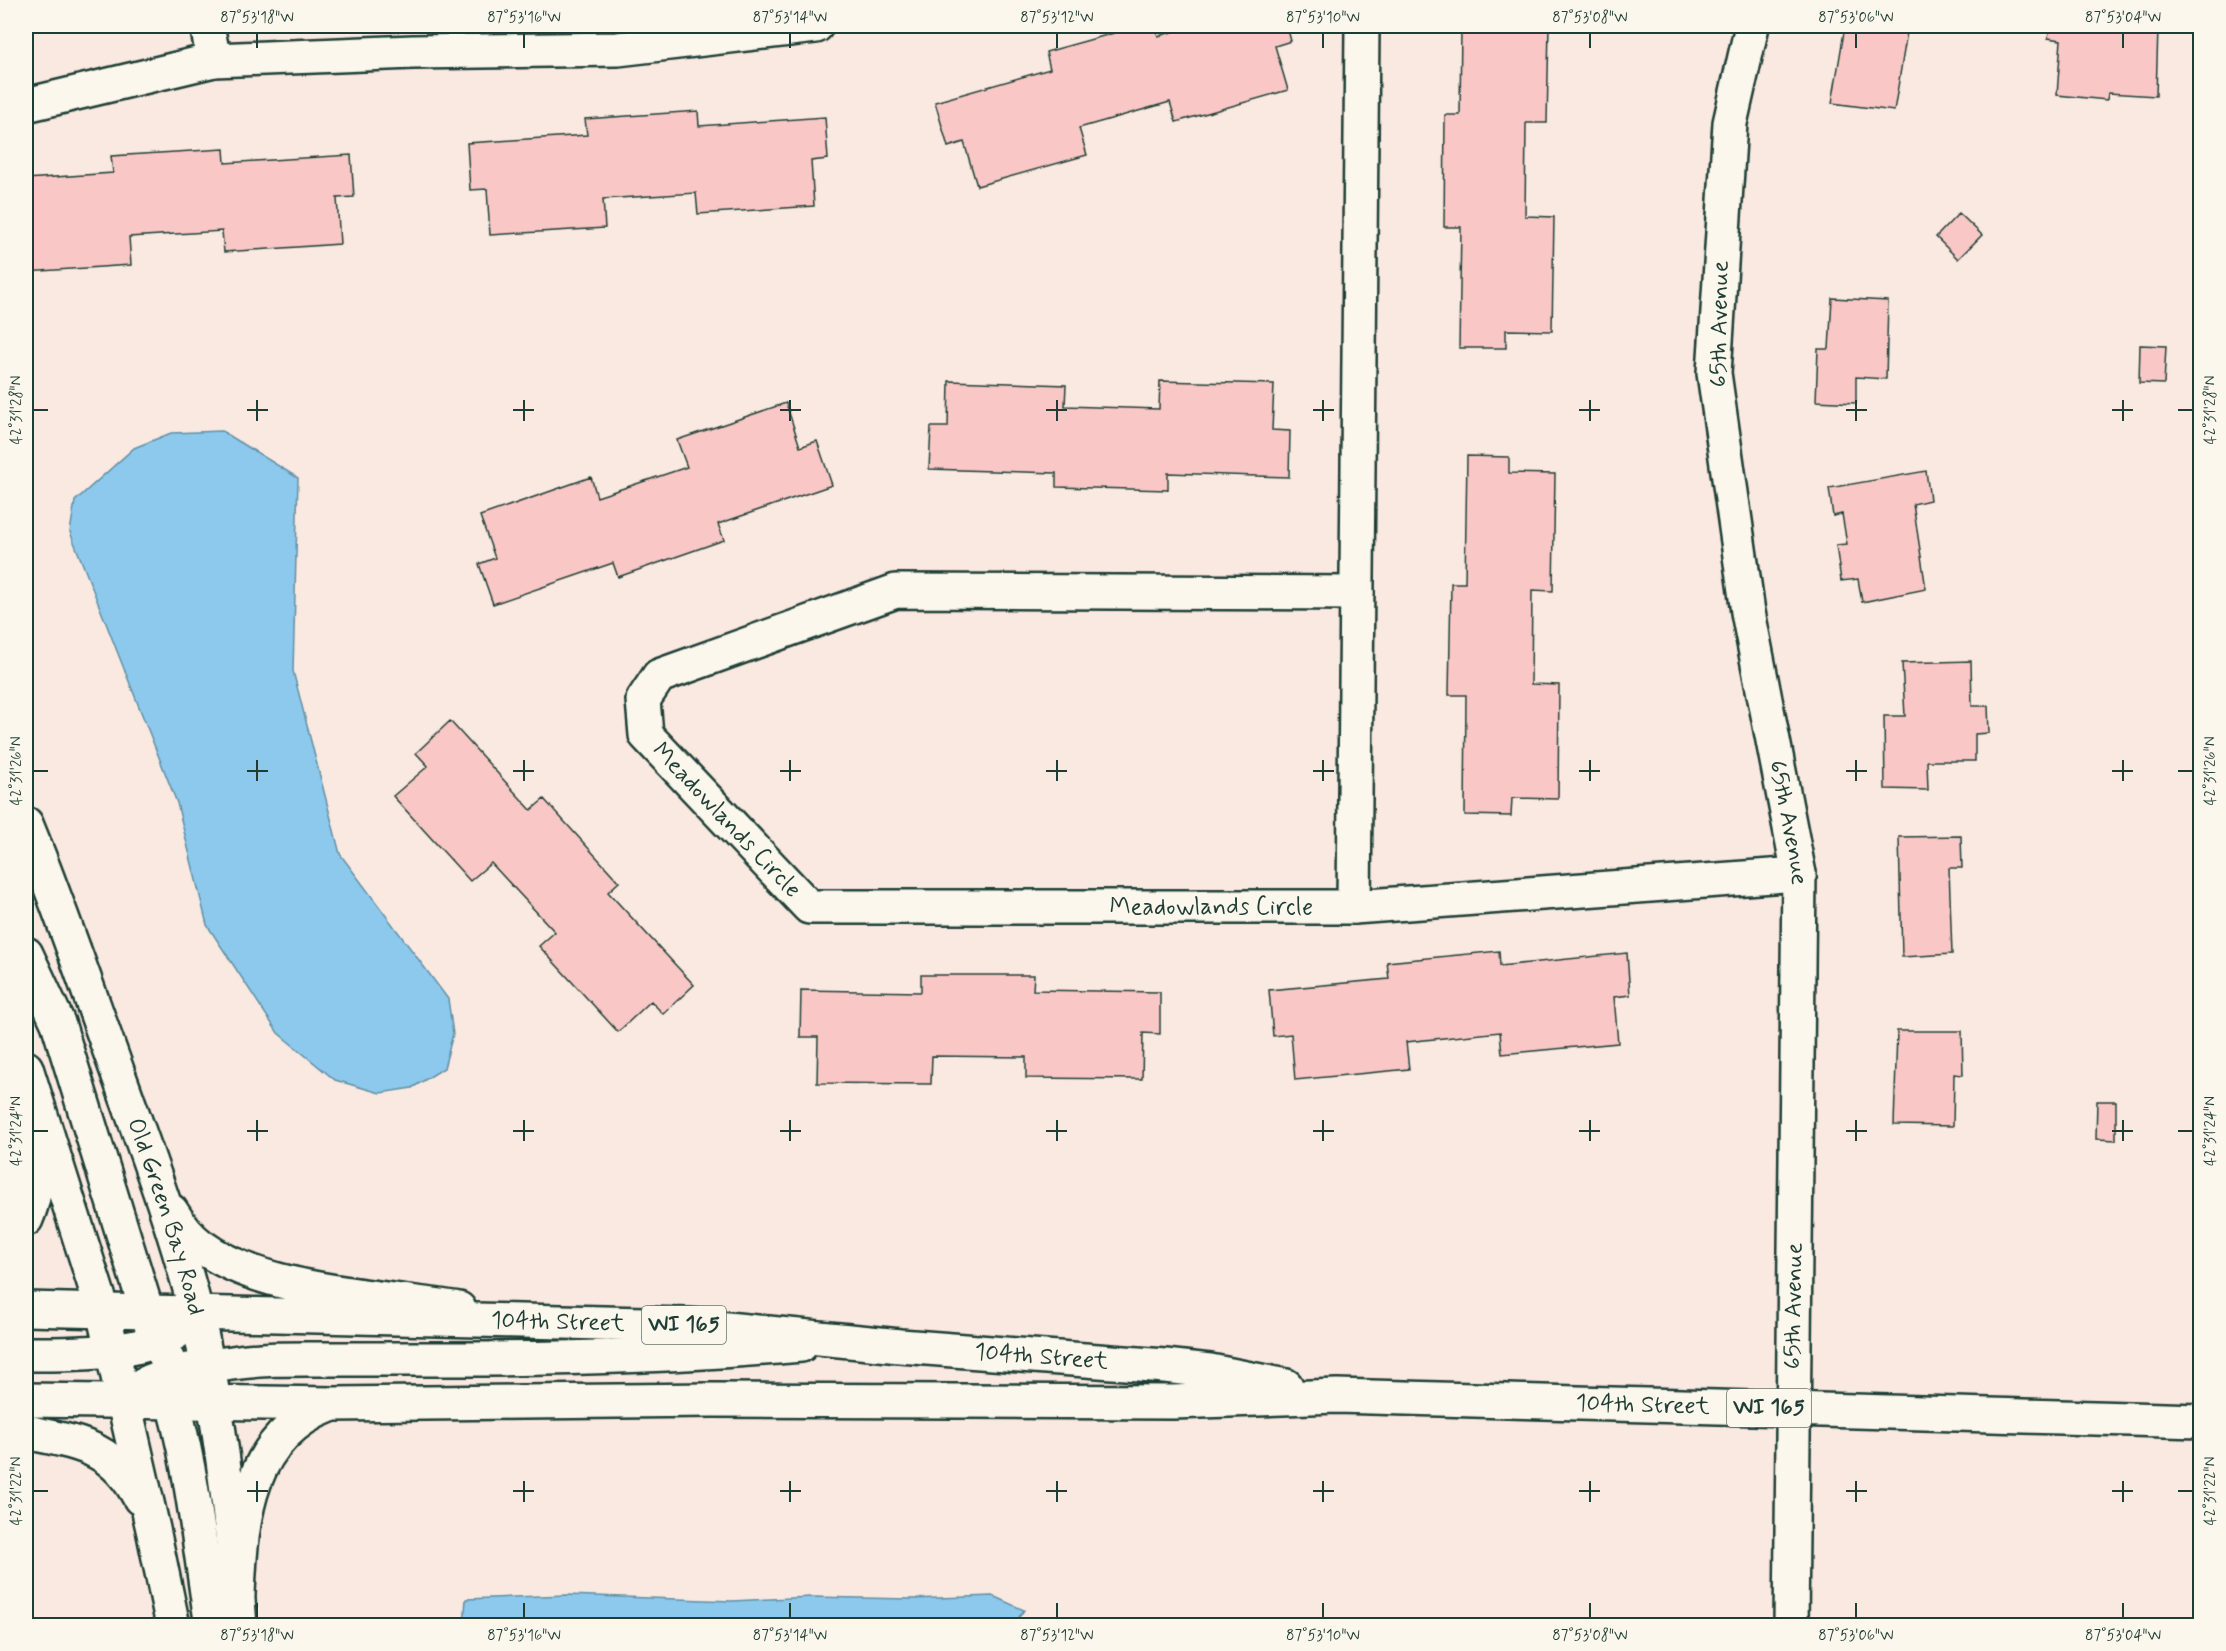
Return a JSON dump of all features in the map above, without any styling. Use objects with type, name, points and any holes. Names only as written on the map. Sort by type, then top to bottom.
[{"type":"street","points":[[207,26],[214,60]]},
{"type":"street","points":[[26,105],[214,60],[413,52],[618,49],[816,26]]},
{"type":"street","points":[[1354,907],[1362,26]]},
{"type":"street","name":"65th Avenue","points":[[1752,26],[1730,123],[1714,373],[1748,612],[1799,874],[1791,1626]]},
{"type":"street","name":"Meadowlands Circle","points":[[1357,593],[896,591],[659,676],[643,700],[646,735],[808,907],[1354,907],[1799,874]]},
{"type":"street","name":"Old Green Bay Road","points":[[26,824],[63,921],[160,1195],[196,1312],[181,1379],[190,1483],[213,1626]]},
{"type":"street","points":[[26,954],[58,1023],[151,1332],[181,1379],[242,1362],[290,1359],[542,1359],[644,1355],[851,1341]]},
{"type":"street","points":[[26,1068],[103,1311],[150,1516],[172,1626]]},
{"type":"street","points":[[26,1084],[37,1165],[35,1191],[26,1219]]},
{"type":"street","points":[[160,1195],[184,1230],[200,1246],[228,1263],[264,1276],[321,1289],[541,1322]]},
{"type":"street","name":"104th Street","points":[[26,1309],[103,1311],[151,1332],[196,1312],[697,1326],[900,1346],[1198,1370],[1337,1396]]},
{"type":"street","points":[[26,1354],[112,1350],[151,1332]]},
{"type":"street","name":"104th Street","points":[[26,1400],[123,1401],[181,1379],[214,1402],[334,1404],[712,1400],[1173,1401],[1337,1396],[2200,1421]]},
{"type":"street","points":[[214,1402],[225,1470],[239,1610]]},
{"type":"street","points":[[239,1610],[239,1556],[244,1516],[266,1457],[274,1444],[299,1420],[334,1404]]},
{"type":"street","points":[[26,1432],[87,1447],[108,1458],[125,1473],[150,1516]]},
{"type":"water","points":[[222,431],[298,478],[293,671],[340,854],[448,999],[453,1034],[444,1068],[412,1088],[380,1093],[335,1080],[278,1033],[207,925],[177,803],[70,532],[75,501],[134,448],[171,433]]},
{"type":"water","points":[[567,1595],[732,1601],[811,1597],[911,1599],[993,1596],[1024,1610],[1013,1626],[464,1625],[466,1599]]},
{"type":"building","points":[[1139,26],[1155,26],[1158,36],[1193,26],[1287,26],[1291,41],[1275,46],[1288,90],[1176,122],[1170,102],[1079,128],[1087,155],[977,186],[964,142],[948,147],[935,102],[1050,69],[1046,52]]},
{"type":"building","points":[[1461,26],[1549,26],[1547,123],[1526,123],[1525,216],[1554,217],[1552,331],[1506,330],[1506,348],[1459,348],[1461,227],[1444,227],[1445,115],[1460,115]]},
{"type":"building","points":[[1845,26],[1908,26],[1894,111],[1832,103]]},
{"type":"building","points":[[2050,26],[2158,28],[2156,96],[2108,93],[2107,100],[2057,95],[2061,40],[2048,38]]},
{"type":"building","points":[[698,111],[699,126],[825,117],[828,159],[811,161],[814,206],[698,214],[696,193],[603,199],[605,228],[490,235],[487,189],[470,190],[467,143],[587,135],[585,119]]},
{"type":"building","points":[[224,149],[225,163],[351,155],[354,197],[337,198],[340,244],[224,252],[222,231],[129,237],[131,265],[26,272],[26,179],[113,173],[111,156]]},
{"type":"building","points":[[1959,213],[1982,235],[1958,259],[1936,237]]},
{"type":"building","points":[[1832,298],[1888,301],[1886,379],[1856,377],[1856,403],[1816,401],[1818,349],[1829,349]]},
{"type":"building","points":[[2140,345],[2166,346],[2164,384],[2139,383]]},
{"type":"building","points":[[949,381],[1066,385],[1065,406],[1159,409],[1160,381],[1274,384],[1272,430],[1290,431],[1289,477],[1168,473],[1168,490],[1056,487],[1056,473],[929,469],[931,427],[948,427]]},
{"type":"building","points":[[786,403],[800,447],[817,441],[832,485],[718,524],[724,540],[618,577],[613,563],[493,604],[479,564],[495,558],[480,516],[591,477],[597,497],[687,467],[677,440]]},
{"type":"building","points":[[1467,456],[1509,457],[1509,473],[1555,474],[1553,591],[1532,590],[1531,684],[1559,685],[1558,799],[1512,798],[1511,816],[1465,815],[1466,695],[1449,695],[1451,583],[1465,583]]},
{"type":"building","points":[[1926,471],[1930,500],[1913,504],[1926,589],[1862,602],[1858,579],[1841,581],[1836,545],[1847,544],[1842,514],[1833,516],[1829,488]]},
{"type":"building","points":[[1971,661],[1972,706],[1988,706],[1989,733],[1975,734],[1975,761],[1927,761],[1928,790],[1885,789],[1884,716],[1905,716],[1902,663]]},
{"type":"building","points":[[450,721],[531,810],[544,799],[619,882],[608,892],[694,985],[663,1014],[651,1001],[618,1032],[539,946],[555,932],[491,863],[470,881],[393,796],[428,766],[416,753]]},
{"type":"building","points":[[1961,836],[1962,868],[1949,868],[1952,954],[1902,957],[1899,837]]},
{"type":"building","points":[[1499,951],[1500,966],[1627,953],[1630,995],[1614,997],[1618,1043],[1502,1054],[1500,1032],[1406,1042],[1409,1069],[1295,1080],[1291,1034],[1273,1036],[1269,990],[1389,979],[1387,962]]},
{"type":"building","points":[[921,975],[1034,975],[1033,990],[1160,992],[1160,1034],[1143,1033],[1142,1079],[1026,1078],[1026,1057],[932,1056],[931,1084],[817,1083],[818,1037],[800,1037],[801,990],[921,992]]},
{"type":"building","points":[[1897,1031],[1962,1031],[1963,1075],[1954,1074],[1953,1126],[1894,1125]]},
{"type":"building","points":[[2097,1101],[2116,1101],[2116,1140],[2096,1139]]}]
